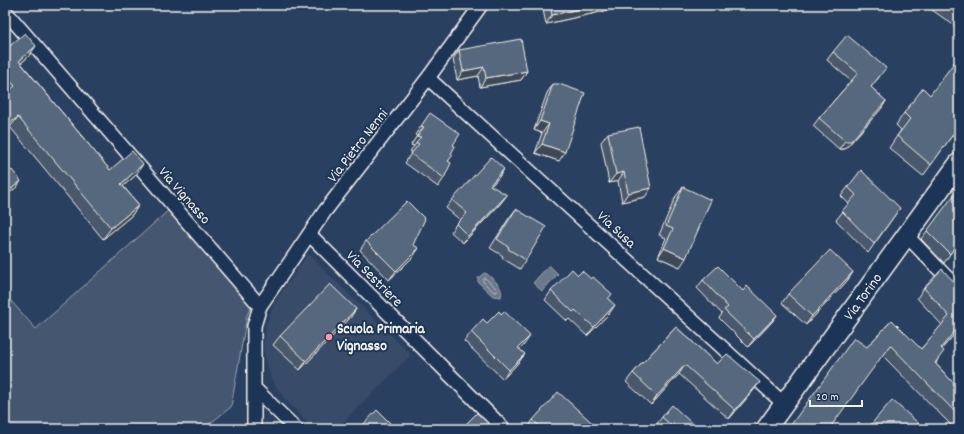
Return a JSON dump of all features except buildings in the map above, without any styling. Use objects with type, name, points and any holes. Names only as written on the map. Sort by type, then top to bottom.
[{"type":"street","name":"Via Pietro Nenni","points":[[260,306],[309,234],[428,78],[481,5]]},
{"type":"street","name":"Via Vignasso","points":[[5,12],[260,306]]},
{"type":"street","name":"Via Susa","points":[[428,78],[440,87],[784,404]]},
{"type":"street","name":"Via Torino","points":[[766,429],[959,163]]},
{"type":"street","name":"Via Sestriere","points":[[309,234],[504,429]]},
{"type":"street","points":[[906,235],[959,290]]},
{"type":"street","points":[[254,429],[254,326],[260,306]]},
{"type":"street","points":[[254,388],[296,429]]},
{"type":"shaded area","points":[[171,208],[252,305],[247,315],[231,407],[203,429],[5,429],[5,306],[11,301],[36,329]]},
{"type":"shaded area","name":"Scuola Primaria Vignasso","points":[[308,254],[411,355],[336,429],[314,429],[284,398],[271,379],[263,349],[266,325],[275,302]]},
{"type":"water","points":[[549,265],[558,274],[542,291],[533,283]]},
{"type":"water","points":[[484,273],[498,284],[502,293],[501,297],[493,296],[478,282],[478,278]]},
{"type":"place","name":"Scuola Primaria Vignasso","points":[[329,337]]}]
